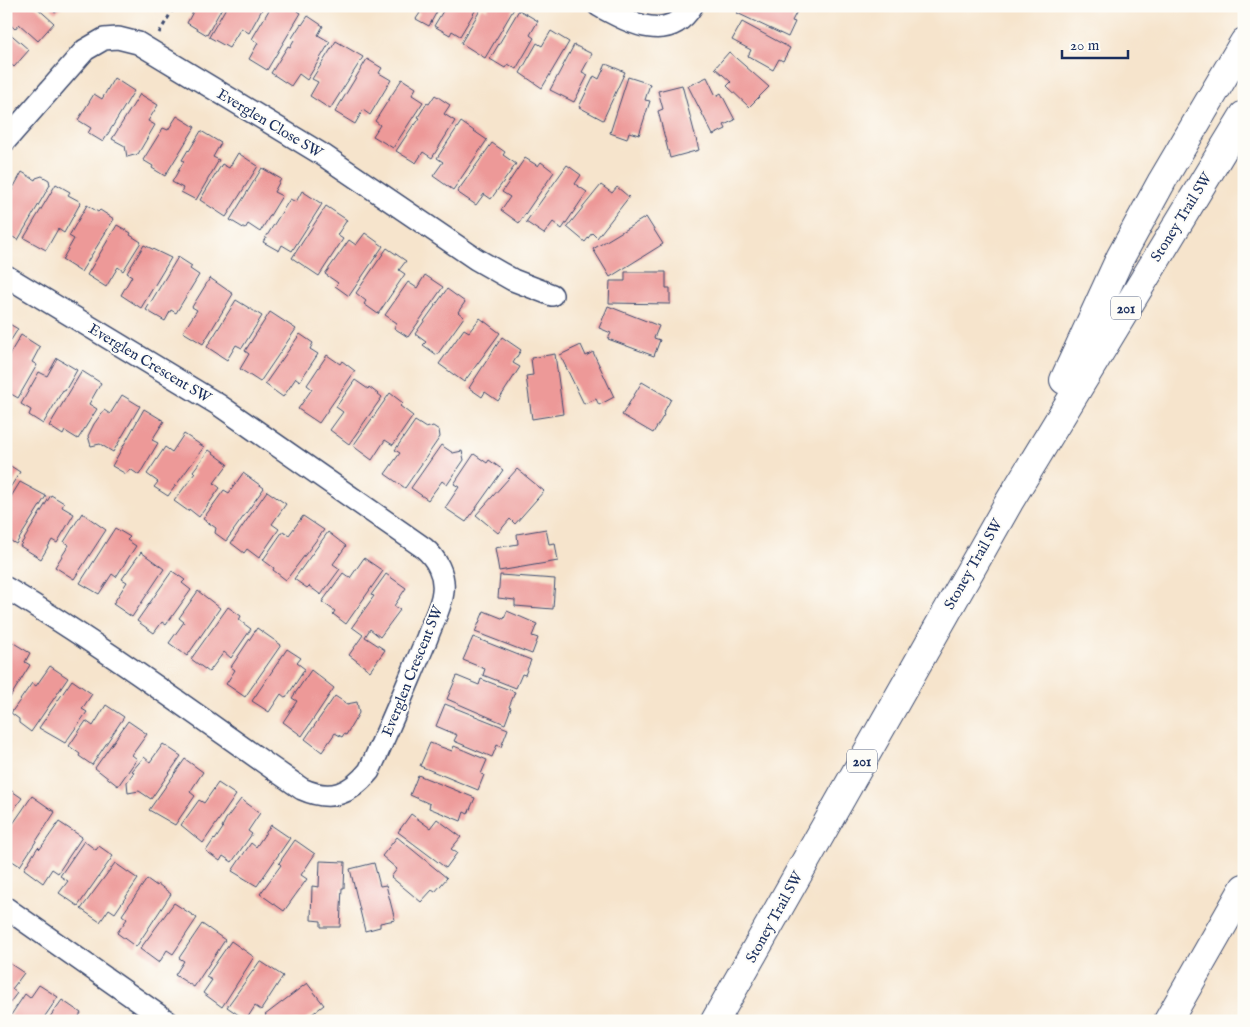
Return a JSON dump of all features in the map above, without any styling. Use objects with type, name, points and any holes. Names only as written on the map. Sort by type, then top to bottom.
[{"type":"highway","points":[[1009,502],[1120,258],[1162,181],[1244,42]]},
{"type":"highway","name":"Stoney Trail SW","points":[[715,1021],[1009,502],[1244,115]]},
{"type":"highway","points":[[1168,1021],[1244,888]]},
{"type":"street","points":[[599,6],[635,24],[658,28],[677,22],[687,14],[692,6]]},
{"type":"street","name":"Everglen Close SW","points":[[6,140],[85,50],[104,39],[118,38],[138,43],[323,155],[476,259],[513,280],[552,296]]},
{"type":"street","name":"Everglen Crescent SW","points":[[6,276],[219,405],[424,548],[431,554],[438,566],[444,592],[370,770],[359,784],[346,791],[328,796],[314,794],[302,789],[114,658],[6,588]]},
{"type":"street","points":[[6,908],[168,1021]]},
{"type":"path","points":[[148,50],[175,6]]},
{"type":"building","points":[[6,6],[35,6],[54,23],[38,41],[19,24],[15,29],[6,21]]},
{"type":"building","points":[[50,6],[63,6],[55,13]]},
{"type":"building","points":[[196,6],[223,6],[207,35],[187,23]]},
{"type":"building","points":[[227,6],[264,6],[249,33],[241,28],[229,48],[209,37]]},
{"type":"building","points":[[278,6],[290,6],[301,13],[267,70],[249,59],[258,43],[252,39],[269,10]]},
{"type":"building","points":[[408,6],[440,6],[429,26],[416,19],[420,13]]},
{"type":"building","points":[[446,6],[478,6],[460,36],[452,31],[450,35],[434,26]]},
{"type":"building","points":[[489,6],[515,7],[485,58],[461,43],[482,7],[487,10]]},
{"type":"building","points":[[740,6],[792,6],[798,9],[792,21],[795,22],[788,37],[737,13]]},
{"type":"building","points":[[803,6],[815,6],[813,11]]},
{"type":"building","points":[[519,10],[538,21],[530,35],[534,38],[516,69],[508,64],[505,68],[490,59]]},
{"type":"building","points":[[308,16],[323,26],[318,35],[330,42],[307,80],[299,74],[291,86],[271,73],[288,46],[290,47],[294,40],[292,38]]},
{"type":"building","points":[[742,22],[790,48],[783,61],[779,59],[773,70],[748,56],[751,50],[732,40]]},
{"type":"building","points":[[6,30],[29,50],[14,67],[6,60]]},
{"type":"building","points":[[551,31],[569,42],[542,88],[520,73],[537,43],[542,46]]},
{"type":"building","points":[[336,41],[363,57],[330,109],[310,96],[318,82],[312,79]]},
{"type":"building","points":[[574,45],[592,54],[582,72],[588,75],[574,102],[550,90]]},
{"type":"building","points":[[729,52],[769,87],[749,107],[727,86],[731,82],[715,68]]},
{"type":"building","points":[[367,59],[382,68],[379,73],[391,80],[370,115],[363,110],[355,124],[335,112]]},
{"type":"building","points":[[606,64],[625,72],[603,120],[579,107],[594,76],[599,79]]},
{"type":"building","points":[[628,77],[650,84],[645,100],[650,101],[639,135],[629,132],[627,139],[610,133]]},
{"type":"building","points":[[707,77],[716,96],[721,93],[735,120],[724,125],[726,129],[713,135],[688,86]]},
{"type":"building","points":[[114,78],[134,91],[103,142],[88,133],[91,128],[78,120],[94,94],[102,99]]},
{"type":"building","points":[[402,79],[416,88],[412,95],[423,102],[393,148],[373,136],[380,125],[375,121]]},
{"type":"building","points":[[682,85],[699,150],[670,158],[658,111],[663,109],[658,91]]},
{"type":"building","points":[[140,94],[158,105],[148,121],[155,125],[138,154],[127,157],[125,146],[112,139]]},
{"type":"building","points":[[435,95],[450,105],[444,114],[455,121],[432,158],[423,152],[416,163],[396,151],[420,118],[418,117],[427,103],[429,104]]},
{"type":"building","points":[[177,116],[195,127],[165,176],[143,160],[163,128],[168,130]]},
{"type":"building","points":[[461,122],[487,140],[453,190],[433,176],[443,162],[437,158]]},
{"type":"building","points":[[201,131],[221,143],[213,157],[219,160],[196,200],[181,192],[183,188],[172,182],[184,161],[182,160]]},
{"type":"building","points":[[492,143],[505,152],[503,155],[516,164],[491,199],[484,194],[476,205],[457,192]]},
{"type":"building","points":[[238,153],[258,166],[226,217],[200,200],[222,164],[229,168]]},
{"type":"building","points":[[525,158],[538,166],[541,162],[554,172],[519,223],[501,210],[510,197],[502,192]]},
{"type":"building","points":[[567,165],[581,175],[575,184],[587,192],[562,229],[553,222],[544,234],[526,222]]},
{"type":"building","points":[[262,168],[281,179],[274,192],[282,196],[260,232],[248,224],[245,229],[230,220]]},
{"type":"building","points":[[22,172],[35,180],[42,176],[49,180],[50,185],[18,240],[6,233],[6,213],[10,206],[6,204],[6,201]]},
{"type":"building","points":[[56,184],[70,192],[68,195],[81,202],[64,233],[58,229],[46,250],[24,238]]},
{"type":"building","points":[[601,185],[612,193],[617,187],[629,197],[597,238],[592,233],[585,242],[567,227]]},
{"type":"building","points":[[302,191],[322,204],[292,251],[282,245],[279,251],[263,242],[290,199],[296,202]]},
{"type":"building","points":[[87,205],[98,212],[100,210],[114,219],[81,272],[62,260],[74,239],[69,236]]},
{"type":"building","points":[[326,206],[347,220],[337,235],[343,239],[319,276],[292,258]]},
{"type":"building","points":[[646,217],[663,244],[610,277],[593,249]]},
{"type":"building","points":[[117,225],[131,233],[130,235],[141,242],[123,271],[118,267],[106,287],[87,275]]},
{"type":"building","points":[[365,233],[383,246],[349,296],[335,286],[338,283],[325,274],[349,240],[356,245]]},
{"type":"building","points":[[144,245],[171,258],[141,308],[121,295],[132,276],[127,273]]},
{"type":"building","points":[[387,248],[406,261],[399,270],[405,274],[378,314],[364,304],[366,301],[356,293]]},
{"type":"building","points":[[178,257],[192,266],[190,269],[199,275],[176,313],[171,310],[165,321],[146,310]]},
{"type":"building","points":[[625,272],[666,272],[666,288],[670,288],[670,304],[609,303],[610,281],[625,281]]},
{"type":"building","points":[[425,275],[443,287],[408,337],[394,328],[397,323],[385,315],[408,282],[417,288]]},
{"type":"building","points":[[210,278],[233,294],[203,344],[183,332],[197,310],[192,307]]},
{"type":"building","points":[[447,289],[465,302],[458,312],[464,317],[437,355],[423,345],[426,342],[415,334]]},
{"type":"building","points":[[236,300],[262,316],[242,348],[236,345],[227,360],[207,347]]},
{"type":"building","points":[[608,306],[659,326],[654,338],[660,340],[654,356],[608,339],[611,333],[599,328]]},
{"type":"building","points":[[270,312],[296,329],[260,382],[240,369],[249,354],[245,351]]},
{"type":"building","points":[[480,318],[500,333],[464,382],[439,364],[464,329],[469,332]]},
{"type":"building","points":[[6,322],[18,329],[6,348]]},
{"type":"building","points":[[300,334],[313,343],[310,349],[318,354],[300,381],[296,378],[283,397],[265,384]]},
{"type":"building","points":[[21,335],[40,347],[32,362],[37,365],[18,398],[6,391],[6,360]]},
{"type":"building","points":[[502,337],[521,350],[513,363],[520,367],[498,401],[485,392],[482,397],[469,388]]},
{"type":"building","points":[[581,345],[586,356],[593,352],[614,397],[599,405],[596,399],[584,404],[560,355]]},
{"type":"building","points":[[555,354],[563,414],[532,419],[526,376],[533,375],[531,358]]},
{"type":"building","points":[[327,355],[340,364],[342,361],[355,371],[319,423],[298,409],[312,389],[307,385]]},
{"type":"building","points":[[57,358],[77,370],[43,424],[29,415],[31,410],[21,404],[39,372],[47,376]]},
{"type":"building","points":[[82,371],[101,383],[89,404],[97,409],[78,439],[65,431],[63,435],[49,426]]},
{"type":"building","points":[[355,380],[368,389],[369,387],[382,397],[349,444],[330,430],[343,412],[336,407]]},
{"type":"building","points":[[642,382],[671,399],[653,433],[622,415]]},
{"type":"building","points":[[390,393],[403,403],[400,406],[413,416],[393,445],[385,440],[372,460],[353,446]]},
{"type":"building","points":[[122,395],[140,406],[113,452],[100,444],[91,446],[88,436],[94,424],[104,410],[110,414]]},
{"type":"building","points":[[144,409],[164,421],[152,440],[158,443],[139,475],[130,469],[126,474],[112,466]]},
{"type":"building","points":[[415,421],[426,428],[433,426],[439,430],[440,437],[405,488],[385,474],[400,453],[395,450]]},
{"type":"building","points":[[184,434],[204,447],[168,496],[154,487],[158,482],[147,474],[165,447],[172,452]]},
{"type":"building","points":[[441,445],[453,453],[462,451],[464,460],[447,485],[442,481],[428,500],[411,488]]},
{"type":"building","points":[[209,450],[228,464],[214,483],[220,488],[199,517],[174,501]]},
{"type":"building","points":[[474,454],[487,463],[489,460],[503,470],[466,522],[445,508],[459,487],[454,484]]},
{"type":"building","points":[[6,463],[20,472],[6,494]]},
{"type":"building","points":[[517,469],[544,491],[515,524],[510,519],[498,533],[476,515]]},
{"type":"building","points":[[243,473],[264,488],[226,541],[215,533],[216,528],[203,519],[224,490],[229,493]]},
{"type":"building","points":[[20,482],[46,496],[16,544],[6,538],[6,505]]},
{"type":"building","points":[[267,491],[286,504],[272,524],[279,529],[259,558],[247,549],[244,553],[231,543]]},
{"type":"building","points":[[51,495],[64,503],[62,507],[74,514],[57,543],[52,540],[41,559],[20,546]]},
{"type":"building","points":[[82,513],[106,530],[74,579],[55,567],[69,545],[64,542]]},
{"type":"building","points":[[303,516],[324,530],[286,580],[263,560],[283,531],[289,535]]},
{"type":"building","points":[[115,528],[130,537],[127,540],[136,546],[116,577],[112,574],[99,594],[80,583]]},
{"type":"building","points":[[546,529],[549,544],[555,543],[558,561],[499,571],[495,548],[518,544],[517,534]]},
{"type":"building","points":[[328,532],[346,546],[333,564],[340,569],[321,595],[309,586],[307,588],[294,579]]},
{"type":"building","points":[[141,552],[164,569],[132,617],[113,604],[127,582],[122,579]]},
{"type":"building","points":[[364,558],[383,571],[346,624],[333,614],[335,611],[322,602],[343,573],[350,578]]},
{"type":"building","points":[[172,571],[185,580],[182,583],[191,590],[166,625],[162,622],[154,633],[137,621]]},
{"type":"building","points":[[386,574],[406,588],[394,606],[400,610],[380,637],[370,629],[365,637],[385,650],[370,671],[349,655],[363,635],[352,627],[374,596],[371,595]]},
{"type":"building","points":[[500,575],[555,579],[553,609],[515,606],[515,600],[498,598]]},
{"type":"building","points":[[198,591],[220,608],[187,656],[169,643],[184,622],[179,618]]},
{"type":"building","points":[[228,607],[241,616],[239,620],[251,629],[231,658],[224,652],[209,672],[191,659]]},
{"type":"building","points":[[484,611],[504,619],[507,611],[537,624],[532,636],[538,638],[532,654],[475,632]]},
{"type":"building","points":[[257,628],[281,645],[245,697],[226,684],[235,670],[231,667]]},
{"type":"building","points":[[473,637],[531,660],[525,675],[522,674],[516,688],[483,675],[485,669],[463,660]]},
{"type":"building","points":[[12,642],[30,653],[25,662],[30,665],[6,704],[6,652]]},
{"type":"building","points":[[287,649],[301,658],[297,663],[305,669],[286,698],[281,694],[269,712],[252,701]]},
{"type":"building","points":[[50,666],[68,678],[31,732],[19,723],[19,719],[11,713],[32,683],[36,686]]},
{"type":"building","points":[[311,670],[334,688],[302,736],[283,722],[297,701],[292,698]]},
{"type":"building","points":[[457,676],[479,685],[481,679],[515,692],[505,724],[447,699]]},
{"type":"building","points":[[72,680],[92,694],[82,709],[87,712],[65,743],[39,728]]},
{"type":"building","points":[[335,696],[347,704],[357,702],[359,713],[346,735],[344,734],[342,737],[335,733],[322,752],[305,739]]},
{"type":"building","points":[[445,704],[508,729],[501,747],[497,745],[492,757],[454,741],[457,735],[436,726]]},
{"type":"building","points":[[106,705],[124,717],[92,765],[69,746],[86,721],[93,726]]},
{"type":"building","points":[[128,721],[147,734],[132,755],[137,759],[118,786],[95,768]]},
{"type":"building","points":[[430,743],[452,751],[454,746],[487,760],[481,774],[484,775],[478,790],[420,766]]},
{"type":"building","points":[[163,744],[181,756],[151,799],[139,791],[128,793],[127,782],[134,772],[132,771],[144,757],[150,762]]},
{"type":"building","points":[[185,759],[203,772],[190,792],[195,796],[175,825],[149,810]]},
{"type":"building","points":[[418,775],[475,798],[468,814],[464,812],[461,821],[429,808],[430,804],[410,795]]},
{"type":"building","points":[[218,783],[236,795],[203,843],[181,825],[199,800],[204,803]]},
{"type":"building","points":[[6,787],[22,798],[6,821]]},
{"type":"building","points":[[32,796],[55,812],[20,866],[6,857],[6,834]]},
{"type":"building","points":[[241,799],[260,813],[248,831],[252,834],[232,862],[223,856],[220,861],[206,851]]},
{"type":"building","points":[[411,814],[430,828],[437,819],[461,837],[451,849],[457,853],[446,868],[398,832]]},
{"type":"building","points":[[59,822],[82,837],[58,873],[52,869],[43,883],[24,869],[38,847],[40,849]]},
{"type":"building","points":[[271,825],[290,838],[257,886],[232,871],[251,843],[256,847]]},
{"type":"building","points":[[397,837],[447,878],[435,892],[432,890],[421,902],[391,877],[397,869],[382,856]]},
{"type":"building","points":[[295,840],[315,854],[301,875],[307,879],[284,911],[260,894],[281,865],[279,863]]},
{"type":"building","points":[[84,841],[96,850],[99,846],[113,856],[78,906],[59,893],[68,881],[60,876]]},
{"type":"building","points":[[320,861],[345,862],[340,927],[321,927],[321,921],[311,920],[312,886],[319,887]]},
{"type":"building","points":[[115,863],[138,879],[115,913],[109,909],[100,922],[81,909]]},
{"type":"building","points":[[374,863],[380,886],[386,885],[395,920],[380,923],[380,927],[365,931],[350,869]]},
{"type":"building","points":[[147,879],[157,886],[158,884],[171,894],[136,947],[117,933],[127,919],[122,915]]},
{"type":"building","points":[[174,903],[197,918],[173,954],[167,950],[159,963],[140,949]]},
{"type":"building","points":[[202,924],[225,940],[194,987],[175,975],[184,961],[179,958]]},
{"type":"building","points":[[231,941],[254,957],[222,1007],[203,993],[212,980],[206,977]]},
{"type":"building","points":[[6,961],[24,973],[12,989],[17,993],[6,1008]]},
{"type":"building","points":[[260,961],[283,976],[261,1010],[255,1006],[246,1020],[227,1007]]},
{"type":"building","points":[[307,983],[324,1005],[303,1021],[268,1021],[265,1015]]},
{"type":"building","points":[[39,985],[58,997],[43,1019],[41,1021],[7,1021],[25,994],[30,998]]},
{"type":"building","points":[[62,1000],[81,1013],[76,1021],[47,1021]]}]
